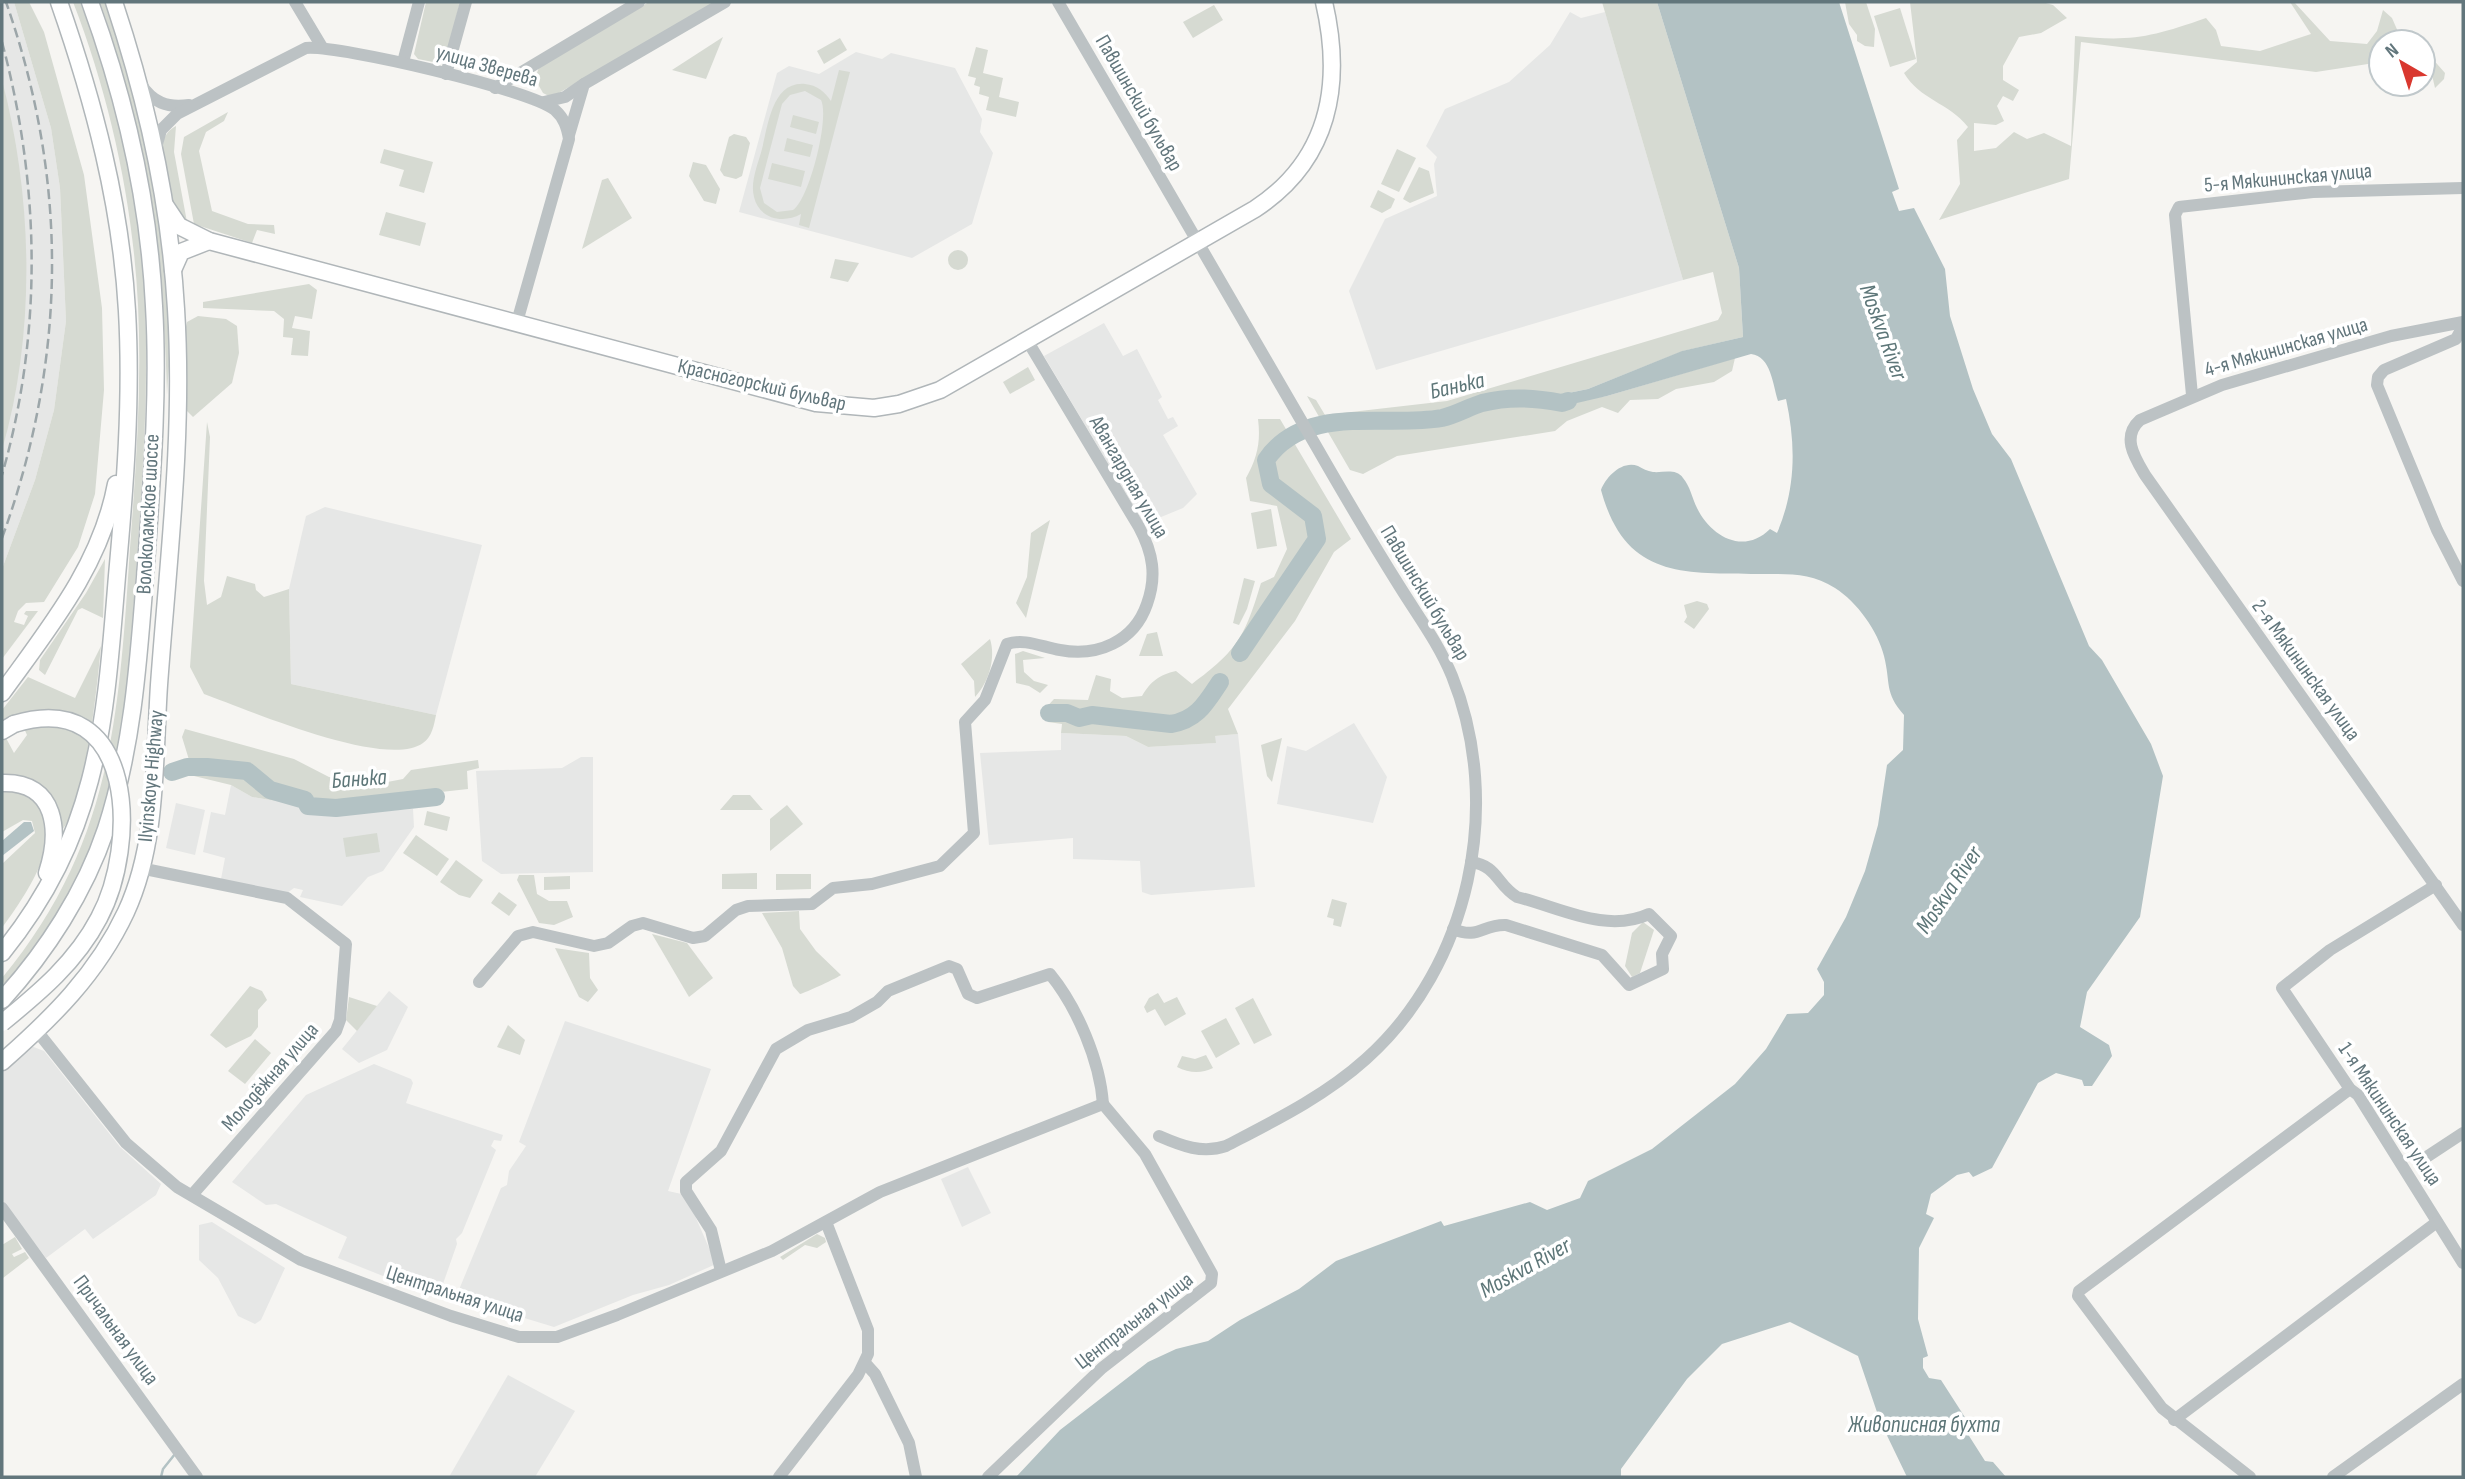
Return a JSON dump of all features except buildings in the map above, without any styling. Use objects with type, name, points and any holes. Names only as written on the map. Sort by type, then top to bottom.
[{"type":"main road","name":"Волоколамское шоссе","points":[[2,953],[37,902],[71,842],[91,786],[100,746],[112,645],[128,419],[127,309],[115,209],[90,100],[59,2]]},
{"type":"main road","name":"Волоколамское шоссе","points":[[6,995],[65,916],[105,832],[131,728],[144,596],[153,456],[154,305],[145,224],[128,129],[90,2]]},
{"type":"main road","points":[[114,2],[155,152],[165,205],[176,311],[175,441],[144,596]]},
{"type":"main road","name":"Красногорский бульвар","points":[[165,205],[179,226],[209,240],[802,399],[874,408],[920,398],[1027,341],[1271,199],[1295,176],[1314,146],[1328,110],[1333,81],[1331,37],[1324,2]]},
{"type":"main road","points":[[173,270],[181,252],[209,240]]},
{"type":"main road","points":[[2,692],[62,610],[94,555],[114,496],[128,419]]},
{"type":"main road","name":"Ilyinskoye Highway","points":[[2,1062],[68,1001],[98,962],[127,910],[140,869],[152,793],[175,441]]},
{"type":"main road","points":[[2,1023],[63,970],[100,918],[113,887],[122,846],[124,818],[117,772],[95,738],[78,726],[57,719],[30,719],[8,728]]},
{"type":"main road","points":[[2,783],[16,784],[32,790],[45,802],[54,818],[54,852],[37,902]]},
{"type":"street","points":[[155,152],[161,130],[190,105],[294,52],[322,47],[295,2]]},
{"type":"street","points":[[403,62],[419,2]]},
{"type":"street","points":[[446,74],[466,2]]},
{"type":"street","points":[[495,88],[639,2]]},
{"type":"street","points":[[544,102],[565,97],[725,2]]},
{"type":"street","name":"Павшинский бульвар","points":[[1058,2],[1452,677],[1465,725],[1476,789],[1477,818],[1471,862],[1453,929],[1416,1002],[1384,1041],[1347,1075],[1226,1146],[1215,1150],[1191,1148],[1159,1136]]},
{"type":"street","name":"улица Зверева","points":[[322,47],[403,62],[544,102],[562,118],[569,139]]},
{"type":"street","points":[[136,76],[156,101],[175,107],[190,105]]},
{"type":"street","points":[[517,322],[584,84]]},
{"type":"street","name":"5-я Мякининская улица","points":[[2192,395],[2175,215],[2179,207],[2313,192],[2463,188]]},
{"type":"street","points":[[2463,324],[2456,339],[2384,370],[2378,377],[2377,385],[2437,530],[2463,581]]},
{"type":"street","name":"4-я Мякининская улица","points":[[2131,432],[2140,420],[2192,395],[2391,336],[2463,324]]},
{"type":"street","name":"Авангардная улица","points":[[479,982],[518,936],[533,932],[594,946],[608,943],[632,926],[643,923],[693,937],[705,936],[737,910],[748,906],[812,904],[833,888],[872,884],[940,866],[974,833],[965,722],[985,700],[1007,644],[1018,640],[1076,652],[1096,651],[1111,645],[1139,623],[1147,606],[1154,572],[1142,534],[1027,341]]},
{"type":"street","name":"2-я Мякининская улица","points":[[2131,432],[2133,454],[2146,475],[2463,925]]},
{"type":"street","points":[[1453,929],[1473,935],[1496,925],[1506,925],[1587,949],[1612,964],[1629,985],[1663,969],[1662,954],[1671,936],[1649,914],[1638,919],[1595,920],[1517,897],[1507,890],[1490,867],[1471,862]]},
{"type":"street","name":"Молодёжная улица","points":[[140,869],[288,898],[346,944],[341,1020],[336,1031],[192,1195]]},
{"type":"street","name":"1-я Мякининская улица","points":[[2436,885],[2330,950],[2282,988],[2350,1089],[2358,1096],[2463,1263]]},
{"type":"street","points":[[721,1271],[711,1230],[686,1192],[686,1182],[721,1151],[776,1049],[808,1030],[851,1017],[877,1002],[888,991],[949,966],[957,969],[968,994],[977,998],[1050,974],[1094,1053],[1101,1076],[1104,1104]]},
{"type":"street","name":"Центральная улица","points":[[37,1031],[125,1143],[155,1171],[192,1195],[301,1261],[451,1316],[519,1336],[557,1337],[617,1315],[772,1251],[880,1192],[1104,1104],[1152,1166],[1212,1274],[1211,1283],[1102,1368],[988,1477]]},
{"type":"street","points":[[2250,1477],[2174,1420],[2114,1347],[2078,1296],[2079,1291],[2350,1089]]},
{"type":"street","points":[[2428,1156],[2463,1133]]},
{"type":"street","name":"Причальная улица","points":[[2,1208],[197,1477]]},
{"type":"street","points":[[779,1477],[866,1364],[868,1330],[826,1222]]},
{"type":"street","points":[[2174,1420],[2437,1222]]},
{"type":"street","points":[[866,1364],[875,1374],[909,1443],[916,1477]]},
{"type":"street","points":[[2333,1477],[2463,1384]]},
{"type":"shaded area","points":[[2,2],[14,2],[51,128],[60,188],[66,321],[54,410],[35,480],[2,569],[2,450],[18,366],[26,273],[20,175],[2,80]]},
{"type":"shaded area","points":[[14,2],[29,2],[44,32],[84,175],[102,308],[104,390],[95,494],[78,547],[44,602],[26,603],[18,611],[14,622],[24,625],[28,616],[24,614],[26,611],[38,611],[2,659],[2,569],[35,480],[54,410],[66,321],[60,188],[51,128]]},
{"type":"shaded area","points":[[73,2],[80,2],[116,113],[132,190],[143,268],[145,406],[134,603],[120,732],[98,827],[80,870],[58,911],[33,949],[4,985],[2,978],[39,928],[67,877],[88,827],[104,775],[114,721],[126,608],[139,396],[135,267],[118,151],[98,75]]},
{"type":"shaded area","points":[[100,2],[107,2],[129,80],[149,159],[164,239],[171,320],[167,395],[162,294],[149,196],[129,99]]},
{"type":"shaded area","points":[[426,2],[460,2],[447,54],[438,63],[418,59],[414,54]]},
{"type":"shaded area","points":[[649,2],[716,2],[557,94],[549,96],[543,93],[535,79],[539,67]]},
{"type":"shaded area","points":[[1602,2],[1657,2],[1739,268],[1743,337],[1683,351],[1588,389],[1549,397],[1544,406],[1607,396],[1735,358],[1732,371],[1714,382],[1676,389],[1658,399],[1630,400],[1618,413],[1602,407],[1567,421],[1555,431],[1397,456],[1363,474],[1350,470],[1307,396],[1316,400],[1325,415],[1447,401],[1718,320],[1722,313],[1713,272],[1683,280]]},
{"type":"shaded area","points":[[1845,2],[1866,2],[1875,29],[1874,47],[1857,41],[1857,35],[1849,24]]},
{"type":"shaded area","points":[[1910,2],[2042,2],[2053,5],[2067,18],[2041,33],[2019,37],[2003,66],[2003,80],[2019,90],[2013,101],[2003,96],[1997,106],[2004,121],[1996,125],[1974,123],[1974,151],[1996,148],[2014,132],[2027,139],[2044,133],[2071,146],[2075,36],[2127,38],[2171,30],[2206,18],[2216,30],[2221,46],[2260,51],[2311,34],[2290,2],[2294,2],[2330,41],[2367,44],[2367,64],[2316,72],[2081,42],[2069,179],[1939,220],[1960,184],[1957,140],[1968,127],[1911,82],[1904,73],[1917,62]]},
{"type":"shaded area","points":[[1214,5],[1223,20],[1193,38],[1183,22]]},
{"type":"shaded area","points":[[1900,8],[1916,59],[1890,67],[1874,16]]},
{"type":"shaded area","points":[[2383,10],[2392,18],[2396,28],[2378,28]]},
{"type":"shaded area","points":[[1570,12],[1581,18],[1605,12],[1683,280],[1376,370],[1349,291],[1385,219],[1437,196],[1434,164],[1437,157],[1426,146],[1445,109],[1509,82],[1550,45]]},
{"type":"shaded area","points":[[723,37],[706,79],[672,70]]},
{"type":"shaded area","points":[[840,38],[847,50],[824,64],[817,51]]},
{"type":"shaded area","points":[[976,47],[988,50],[983,73],[1003,78],[999,97],[1019,102],[1016,117],[986,110],[989,97],[979,94],[980,87],[974,85],[976,78],[968,76]]},
{"type":"shaded area","points":[[856,52],[882,59],[891,53],[955,68],[982,119],[980,132],[993,153],[972,224],[912,258],[739,212],[777,73],[789,66],[819,74]]},
{"type":"shaded area","points":[[2437,64],[2445,73],[2444,79],[2437,86]]},
{"type":"shaded area","points":[[839,70],[850,72],[809,228],[799,225],[801,214],[787,219],[766,215],[757,204],[753,185],[778,97],[794,85],[805,84],[820,90],[831,101]],"holes":[[[805,91],[821,100],[823,123],[811,176],[793,210],[777,212],[764,203],[760,188],[782,104],[790,95]]]},
{"type":"shaded area","points":[[2,80],[20,171],[26,265],[21,359],[2,450]]},
{"type":"shaded area","points":[[228,112],[224,121],[206,132],[199,151],[212,211],[248,224],[274,225],[275,234],[257,230],[252,243],[194,224],[181,154],[184,137]]},
{"type":"shaded area","points":[[793,115],[819,122],[816,134],[790,127]]},
{"type":"shaded area","points":[[176,126],[174,152],[187,222],[176,210],[168,187],[164,162],[164,138]]},
{"type":"shaded area","points":[[734,134],[746,137],[750,143],[742,176],[736,179],[724,176],[720,170],[729,137]]},
{"type":"shaded area","points":[[787,138],[813,145],[810,157],[784,151]]},
{"type":"shaded area","points":[[384,149],[433,162],[424,193],[399,186],[404,170],[380,163]]},
{"type":"shaded area","points":[[1397,149],[1416,158],[1399,192],[1381,184]]},
{"type":"shaded area","points":[[693,162],[706,165],[720,189],[716,204],[704,201],[689,176]]},
{"type":"shaded area","points":[[772,163],[805,171],[801,187],[768,179]]},
{"type":"shaded area","points":[[1419,167],[1429,171],[1434,193],[1410,203],[1403,199]]},
{"type":"shaded area","points":[[608,178],[632,218],[582,249],[602,180]]},
{"type":"shaded area","points":[[1378,190],[1395,199],[1391,208],[1382,213],[1370,207]]},
{"type":"shaded area","points":[[386,212],[426,223],[420,246],[379,235]]},
{"type":"shaded area","points":[[958,250],[965,253],[968,260],[965,267],[958,270],[951,267],[948,260],[951,253]]},
{"type":"shaded area","points":[[835,259],[859,263],[848,282],[830,278]]},
{"type":"shaded area","points":[[309,284],[317,290],[312,319],[295,316],[292,328],[310,331],[308,356],[291,355],[293,338],[283,337],[284,319],[274,311],[203,308],[203,302]]},
{"type":"shaded area","points":[[198,316],[226,319],[237,326],[239,353],[232,383],[193,417],[184,408],[185,331],[187,322]]},
{"type":"shaded area","points":[[1104,323],[1123,356],[1137,349],[1162,397],[1158,400],[1168,419],[1173,417],[1178,426],[1163,435],[1197,494],[1183,508],[1144,524],[1044,356]]},
{"type":"shaded area","points":[[1028,367],[1035,380],[1010,394],[1003,382]]},
{"type":"shaded area","points":[[1258,419],[1280,419],[1351,539],[1334,552],[1295,621],[1228,709],[1238,734],[1215,736],[1216,743],[1148,747],[1126,736],[1061,733],[1062,724],[1048,722],[1041,713],[1054,699],[1088,700],[1096,675],[1111,679],[1110,691],[1122,698],[1142,696],[1156,679],[1176,671],[1192,684],[1220,661],[1238,641],[1261,583],[1274,577],[1287,549],[1277,506],[1250,501],[1246,478],[1257,450]]},
{"type":"shaded area","points":[[207,422],[210,437],[204,581],[207,605],[221,597],[227,576],[255,584],[256,590],[264,597],[289,589],[291,684],[436,715],[431,734],[423,743],[405,749],[379,749],[349,743],[282,723],[204,694],[190,667]]},
{"type":"shaded area","points":[[325,507],[482,545],[436,715],[291,684],[289,589],[306,516]]},
{"type":"shaded area","points":[[1271,509],[1277,546],[1257,549],[1251,513]]},
{"type":"shaded area","points":[[1050,520],[1026,618],[1016,603],[1027,577],[1031,533]]},
{"type":"shaded area","points":[[105,559],[103,618],[82,608],[78,610],[45,675],[39,670],[40,660],[86,593]]},
{"type":"shaded area","points":[[1244,578],[1255,581],[1239,625],[1233,623]]},
{"type":"shaded area","points":[[1697,601],[1707,604],[1709,609],[1694,629],[1684,622],[1687,617],[1684,605]]},
{"type":"shaded area","points":[[1157,632],[1163,656],[1139,656],[1147,634]]},
{"type":"shaded area","points":[[990,639],[990,670],[975,697],[974,681],[961,664]]},
{"type":"shaded area","points":[[101,646],[84,770],[78,795],[62,830],[55,811],[40,794],[21,781],[2,776],[2,742],[6,738],[14,753],[27,735],[19,717],[2,723],[2,710],[28,677],[75,698]]},
{"type":"shaded area","points":[[1023,651],[1045,658],[1023,660],[1024,672],[1034,681],[1048,685],[1040,693],[1029,686],[1016,683],[1015,654]]},
{"type":"shaded area","points":[[1354,723],[1387,777],[1373,823],[1277,804],[1287,746],[1306,751]]},
{"type":"shaded area","points":[[185,729],[294,759],[329,777],[377,784],[403,779],[411,770],[478,760],[479,768],[467,771],[468,789],[369,800],[348,813],[252,797],[231,785],[194,776],[182,737]]},
{"type":"shaded area","points":[[1061,733],[1126,736],[1148,747],[1215,743],[1215,736],[1238,734],[1255,887],[1151,895],[1142,892],[1140,861],[1073,859],[1073,838],[989,845],[980,753],[1061,750]]},
{"type":"shaded area","points":[[1282,738],[1272,782],[1267,776],[1261,745]]},
{"type":"shaded area","points":[[581,757],[593,757],[593,872],[501,874],[482,861],[476,771],[562,768]]},
{"type":"shaded area","points":[[231,785],[252,797],[348,813],[413,809],[414,827],[383,871],[368,877],[342,906],[300,897],[303,890],[294,888],[287,893],[221,879],[225,858],[203,852],[211,812],[225,815]]},
{"type":"shaded area","points":[[2,789],[20,792],[36,802],[45,816],[48,832],[45,849],[31,884],[2,928],[2,864],[35,833],[32,821],[23,820],[2,832]]},
{"type":"shaded area","points":[[733,795],[750,795],[763,810],[720,810]]},
{"type":"shaded area","points":[[176,803],[205,810],[195,855],[166,848]]},
{"type":"shaded area","points":[[787,805],[803,824],[770,851],[770,819]]},
{"type":"shaded area","points":[[427,811],[450,817],[447,831],[424,825]]},
{"type":"shaded area","points":[[377,833],[380,852],[346,857],[343,838]]},
{"type":"shaded area","points":[[416,835],[449,859],[437,876],[403,853]]},
{"type":"shaded area","points":[[456,860],[483,880],[470,898],[459,895],[440,882]]},
{"type":"shaded area","points":[[757,873],[757,889],[722,889],[722,874]]},
{"type":"shaded area","points":[[776,874],[811,874],[811,889],[776,890]]},
{"type":"shaded area","points":[[519,875],[534,875],[537,894],[549,901],[567,901],[573,917],[554,925],[539,923],[517,880]]},
{"type":"shaded area","points":[[570,876],[570,889],[544,890],[544,877]]},
{"type":"shaded area","points":[[499,892],[517,905],[509,916],[491,903]]},
{"type":"shaded area","points":[[1332,899],[1347,903],[1341,927],[1333,925],[1334,919],[1327,917]]},
{"type":"shaded area","points":[[799,911],[800,929],[816,951],[841,975],[800,994],[793,986],[782,948],[762,913]]},
{"type":"shaded area","points":[[1643,922],[1654,930],[1640,973],[1632,977],[1625,966],[1632,933]]},
{"type":"shaded area","points":[[652,934],[687,943],[713,978],[689,997]]},
{"type":"shaded area","points":[[555,948],[589,953],[590,978],[598,990],[588,1002],[579,997]]},
{"type":"shaded area","points":[[250,986],[262,991],[267,1000],[258,1010],[258,1027],[251,1036],[226,1048],[210,1035]]},
{"type":"shaded area","points":[[389,991],[408,1007],[387,1050],[359,1063],[342,1049]]},
{"type":"shaded area","points":[[1158,993],[1164,1003],[1177,997],[1186,1014],[1165,1026],[1155,1009],[1147,1013],[1144,1007],[1149,998]]},
{"type":"shaded area","points":[[349,997],[377,1006],[357,1031],[346,1020]]},
{"type":"shaded area","points":[[1253,998],[1272,1035],[1254,1044],[1235,1008]]},
{"type":"shaded area","points":[[1226,1018],[1240,1044],[1216,1058],[1201,1031]]},
{"type":"shaded area","points":[[565,1021],[711,1069],[668,1191],[686,1195],[716,1264],[669,1285],[633,1295],[554,1327],[456,1297],[501,1188],[507,1185],[509,1171],[526,1146],[519,1142]]},
{"type":"shaded area","points":[[508,1025],[525,1040],[520,1055],[497,1047]]},
{"type":"shaded area","points":[[255,1039],[271,1053],[245,1084],[228,1071]]},
{"type":"shaded area","points":[[31,1046],[44,1051],[120,1147],[161,1184],[156,1195],[93,1239],[85,1229],[46,1258],[2,1200],[2,1071]]},
{"type":"shaded area","points":[[1206,1055],[1213,1068],[1195,1072],[1177,1067],[1182,1056],[1195,1059]]},
{"type":"shaded area","points":[[374,1064],[411,1079],[413,1083],[406,1103],[503,1135],[501,1141],[494,1140],[491,1146],[496,1150],[462,1233],[456,1239],[457,1244],[438,1298],[338,1258],[347,1237],[276,1204],[266,1205],[232,1182],[306,1095]]},
{"type":"shaded area","points":[[968,1167],[991,1213],[962,1227],[941,1179]]},
{"type":"shaded area","points":[[212,1222],[285,1268],[261,1320],[255,1324],[238,1316],[218,1278],[199,1260],[199,1225]]},
{"type":"shaded area","points":[[817,1234],[825,1238],[826,1242],[817,1248],[805,1245],[783,1260],[780,1257]]},
{"type":"shaded area","points":[[15,1237],[22,1249],[12,1254],[14,1257],[25,1252],[29,1258],[3,1278],[2,1245]]},
{"type":"shaded area","points":[[508,1375],[575,1411],[535,1477],[449,1477]]},
{"type":"water","points":[[1657,2],[1839,2],[1899,189],[1892,192],[1899,211],[1914,208],[1945,269],[1950,316],[1973,389],[1992,434],[2011,459],[2089,646],[2102,660],[2151,744],[2163,776],[2140,917],[2087,992],[2080,1027],[2109,1045],[2112,1056],[2092,1086],[2084,1086],[2082,1080],[2056,1073],[2038,1083],[1992,1168],[1973,1177],[1969,1172],[1957,1175],[1931,1194],[1926,1214],[1934,1218],[1919,1248],[1918,1319],[1928,1356],[1923,1358],[1923,1368],[1929,1378],[1941,1380],[1968,1422],[1964,1428],[1985,1461],[1993,1462],[2006,1477],[1907,1477],[1880,1421],[1858,1356],[1790,1322],[1722,1344],[1687,1379],[1621,1469],[1621,1477],[1016,1477],[1060,1430],[1148,1362],[1176,1349],[1208,1341],[1240,1320],[1299,1289],[1336,1261],[1441,1221],[1444,1226],[1530,1202],[1547,1210],[1580,1198],[1588,1181],[1652,1149],[1735,1084],[1766,1049],[1787,1014],[1808,1013],[1824,995],[1824,982],[1817,969],[1846,917],[1865,871],[1878,825],[1887,765],[1903,750],[1904,715],[1891,694],[1881,646],[1866,618],[1851,601],[1835,588],[1816,579],[1788,574],[1704,573],[1681,570],[1660,565],[1641,555],[1625,540],[1611,519],[1601,490],[1611,475],[1626,465],[1653,472],[1673,472],[1685,481],[1703,518],[1719,534],[1729,539],[1750,541],[1770,529],[1777,533],[1791,483],[1793,450],[1786,399],[1778,401],[1767,366],[1758,356],[1751,354],[1607,396],[1564,406],[1544,406],[1549,397],[1588,389],[1682,351],[1743,337],[1739,268]]},
{"type":"water","points":[[24,822],[31,822],[34,831],[2,856],[2,841]]},
{"type":"waterway","name":"Банька","points":[[1240,653],[1317,539],[1313,516],[1271,484],[1266,460],[1282,442],[1302,431],[1324,424],[1442,418],[1482,403],[1503,399],[1562,403],[1568,401]]},
{"type":"waterway","name":"Банька","points":[[1049,713],[1067,713],[1079,718],[1092,715],[1171,724],[1188,719],[1194,714],[1220,682]]},
{"type":"waterway","name":"Банька","points":[[172,772],[187,767],[247,771],[270,790],[305,800],[308,806],[336,808],[436,797]]},
{"type":"waterway","points":[[161,1477],[163,1469],[175,1454]]},
{"type":"railway","points":[[2,538],[23,471],[39,404],[48,337],[52,270],[50,203],[41,137],[27,69],[6,2]]},
{"type":"railway","points":[[2,42],[24,150],[32,258],[25,367],[2,475]]},
{"type":"water label","name":"Moskva River","points":[[1883,332]]},
{"type":"water label","name":"Moskva River","points":[[1949,890]]},
{"type":"water label","name":"Moskva River","points":[[1525,1268]]},
{"type":"water label","name":"Живописная бухта","points":[[1924,1425]]}]
